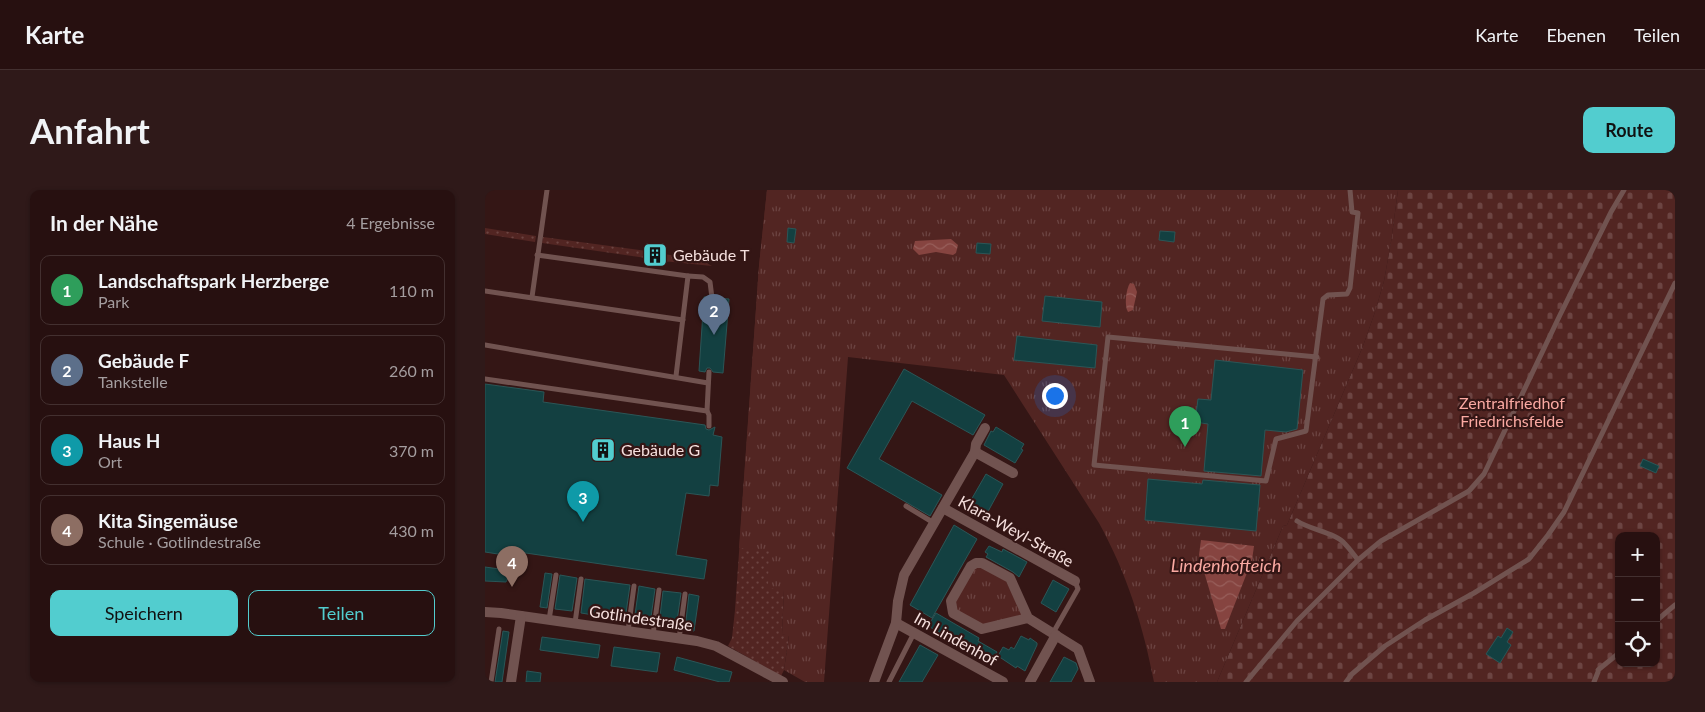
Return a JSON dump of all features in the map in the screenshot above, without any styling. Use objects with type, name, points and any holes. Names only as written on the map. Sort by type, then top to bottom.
[{"type":"street","name":"Klara-Weyl-Straße","points":[[873,682],[896,623],[904,575],[975,452],[976,444],[985,428]]},
{"type":"street","points":[[975,452],[1013,473]]},
{"type":"street","name":"Klara-Weyl-Straße","points":[[943,508],[1075,581]]},
{"type":"street","name":"Im Lindenhof","points":[[982,563],[1009,578],[1028,618],[982,628],[953,612],[951,601],[971,566],[982,563]]},
{"type":"street","name":"Gotlindestraße","points":[[485,612],[575,623],[715,646],[783,682]]},
{"type":"street","points":[[511,682],[521,616]]},
{"type":"street","points":[[1028,618],[1078,649],[1090,682]]},
{"type":"street","name":"Im Lindenhof","points":[[896,623],[1003,682]]},
{"type":"street","points":[[1029,682],[1054,634]]},
{"type":"lane","points":[[532,297],[547,190]]},
{"type":"lane","points":[[1317,358],[1108,337],[1094,465],[1266,482],[1276,439],[1306,431],[1317,358],[1323,300],[1328,295],[1347,294],[1350,288],[1358,213],[1352,212],[1350,190]]},
{"type":"lane","points":[[1246,682],[1297,621],[1358,560],[1381,541],[1469,491],[1483,474],[1611,212],[1624,190]]},
{"type":"lane","points":[[537,255],[703,277],[710,282],[712,298]]},
{"type":"lane","points":[[676,376],[688,276]]},
{"type":"lane","points":[[1346,682],[1352,674],[1385,646],[1425,620],[1474,593],[1529,559],[1564,512],[1675,283]]},
{"type":"lane","points":[[485,291],[683,320]]},
{"type":"lane","points":[[485,345],[676,376],[708,383]]},
{"type":"lane","points":[[709,372],[707,411],[709,426]]},
{"type":"lane","points":[[485,379],[707,411]]},
{"type":"lane","points":[[906,506],[935,523]]},
{"type":"lane","points":[[1297,521],[1318,532],[1337,537],[1345,543],[1358,560]]},
{"type":"lane","points":[[549,620],[556,575]]},
{"type":"lane","points":[[575,623],[581,579]]},
{"type":"lane","points":[[1054,634],[1079,589],[1075,581]]},
{"type":"lane","points":[[628,631],[634,586]]},
{"type":"lane","points":[[653,635],[659,590]]},
{"type":"lane","points":[[679,639],[685,594]]},
{"type":"lane","points":[[1660,618],[1675,606]]},
{"type":"lane","points":[[491,682],[499,629]]},
{"type":"lane","points":[[889,682],[915,632]]},
{"type":"lane","points":[[1594,682],[1598,671],[1615,656]]},
{"type":"green space","points":[[767,190],[784,590],[782,634],[789,635],[784,670],[781,676],[728,646],[732,638],[735,610],[759,266]]},
{"type":"green space","points":[[767,190],[1398,190],[1384,281],[1363,346],[1287,525],[1283,526],[1217,682],[1154,682],[1145,640],[1133,600],[1109,542],[1099,523],[1004,375],[848,357],[824,682],[805,682],[784,670],[789,636],[782,634],[784,590],[768,588],[769,550],[739,548],[759,266]]},
{"type":"green space","name":"Zentralfriedhof Friedrichsfelde","points":[[1398,190],[1675,190],[1675,678],[1672,682],[1217,682],[1283,526],[1287,525],[1363,346],[1384,281]]},
{"type":"green space","points":[[485,228],[536,236],[535,242],[485,234]]},
{"type":"green space","points":[[543,237],[647,251],[646,258],[542,243]]},
{"type":"green space","points":[[664,254],[701,260],[712,266],[663,261]]},
{"type":"green space","points":[[978,566],[1006,581],[1021,615],[985,626],[956,612],[953,603],[970,572]]},
{"type":"water","points":[[951,239],[958,245],[956,253],[953,255],[936,252],[919,255],[913,249],[915,241]]},
{"type":"water","points":[[1130,283],[1134,284],[1137,292],[1133,310],[1128,312],[1126,298]]},
{"type":"water","name":"Lindenhofteich","points":[[1201,540],[1254,546],[1252,560],[1225,629],[1221,629],[1199,555]]},
{"type":"building","points":[[788,228],[796,229],[794,243],[787,242]]},
{"type":"building","points":[[1160,231],[1175,232],[1174,242],[1159,240]]},
{"type":"building","points":[[977,243],[991,244],[990,254],[976,253]]},
{"type":"building","points":[[1045,296],[1102,302],[1100,327],[1042,321]]},
{"type":"building","points":[[704,297],[708,297],[709,301],[712,302],[716,298],[729,299],[723,373],[713,372],[710,368],[707,368],[705,372],[699,371]]},
{"type":"building","points":[[1017,336],[1097,345],[1095,368],[1014,360]]},
{"type":"building","points":[[1215,360],[1303,370],[1297,429],[1286,432],[1265,430],[1261,476],[1204,471],[1208,424],[1195,422],[1198,399],[1211,400]]},
{"type":"building","points":[[904,369],[985,415],[973,435],[912,401],[879,459],[942,495],[930,516],[847,468]]},
{"type":"building","points":[[485,384],[544,392],[543,402],[705,425],[706,429],[709,430],[715,427],[713,435],[722,437],[718,486],[710,485],[709,496],[686,493],[676,555],[707,560],[704,579],[512,551],[511,556],[485,552]]},
{"type":"building","points":[[996,427],[1024,444],[1021,449],[1023,450],[1015,463],[984,445],[991,431],[993,432]]},
{"type":"building","points":[[1643,459],[1659,466],[1656,473],[1640,466]]},
{"type":"building","points":[[986,474],[1003,484],[985,517],[967,507]]},
{"type":"building","points":[[1148,479],[1202,484],[1203,480],[1260,485],[1256,531],[1145,520]]},
{"type":"building","points":[[954,525],[977,539],[932,618],[910,605]]},
{"type":"building","points":[[989,546],[1002,552],[1003,549],[1027,562],[1019,577],[986,557],[988,554],[985,552]]},
{"type":"building","points":[[485,567],[507,570],[508,578],[506,582],[485,581]]},
{"type":"building","points":[[545,573],[552,574],[547,608],[540,607]]},
{"type":"building","points":[[560,575],[577,578],[572,611],[555,609]]},
{"type":"building","points":[[585,579],[630,585],[625,620],[581,613]]},
{"type":"building","points":[[1053,580],[1069,589],[1056,612],[1041,603]]},
{"type":"building","points":[[639,586],[655,589],[650,624],[634,622]]},
{"type":"building","points":[[663,591],[681,593],[676,628],[659,625]]},
{"type":"building","points":[[689,594],[699,596],[694,631],[685,629]]},
{"type":"building","points":[[936,613],[979,638],[978,641],[997,652],[992,661],[928,626]]},
{"type":"building","points":[[1507,628],[1513,632],[1507,642],[1511,645],[1500,663],[1486,654],[1498,636],[1501,638]]},
{"type":"building","points":[[503,631],[509,632],[502,682],[495,682]]},
{"type":"building","points":[[1021,636],[1029,640],[1030,638],[1037,643],[1025,671],[1017,666],[1016,668],[998,656],[1003,647],[1009,650],[1011,647],[1014,649]]},
{"type":"building","points":[[542,637],[600,645],[598,658],[540,650]]},
{"type":"building","points":[[920,645],[938,655],[922,682],[899,682]]},
{"type":"building","points":[[614,647],[660,653],[657,672],[611,666]]},
{"type":"building","points":[[677,657],[732,672],[729,682],[720,682],[674,670]]},
{"type":"building","points":[[1064,657],[1076,663],[1078,669],[1071,682],[1050,682]]},
{"type":"building","points":[[527,671],[541,673],[540,682],[526,682]]},
{"type":"place","name":"Gebäude T","points":[[655,255]]},
{"type":"place","name":"Gebäude F","points":[[714,335]]},
{"type":"place","name":"Landschaftspark Herzberge","points":[[1185,447]]},
{"type":"place","name":"Gebäude G","points":[[603,450]]},
{"type":"place","name":"Haus H","points":[[583,522]]},
{"type":"place","name":"Kita Singemäuse","points":[[512,587]]}]
